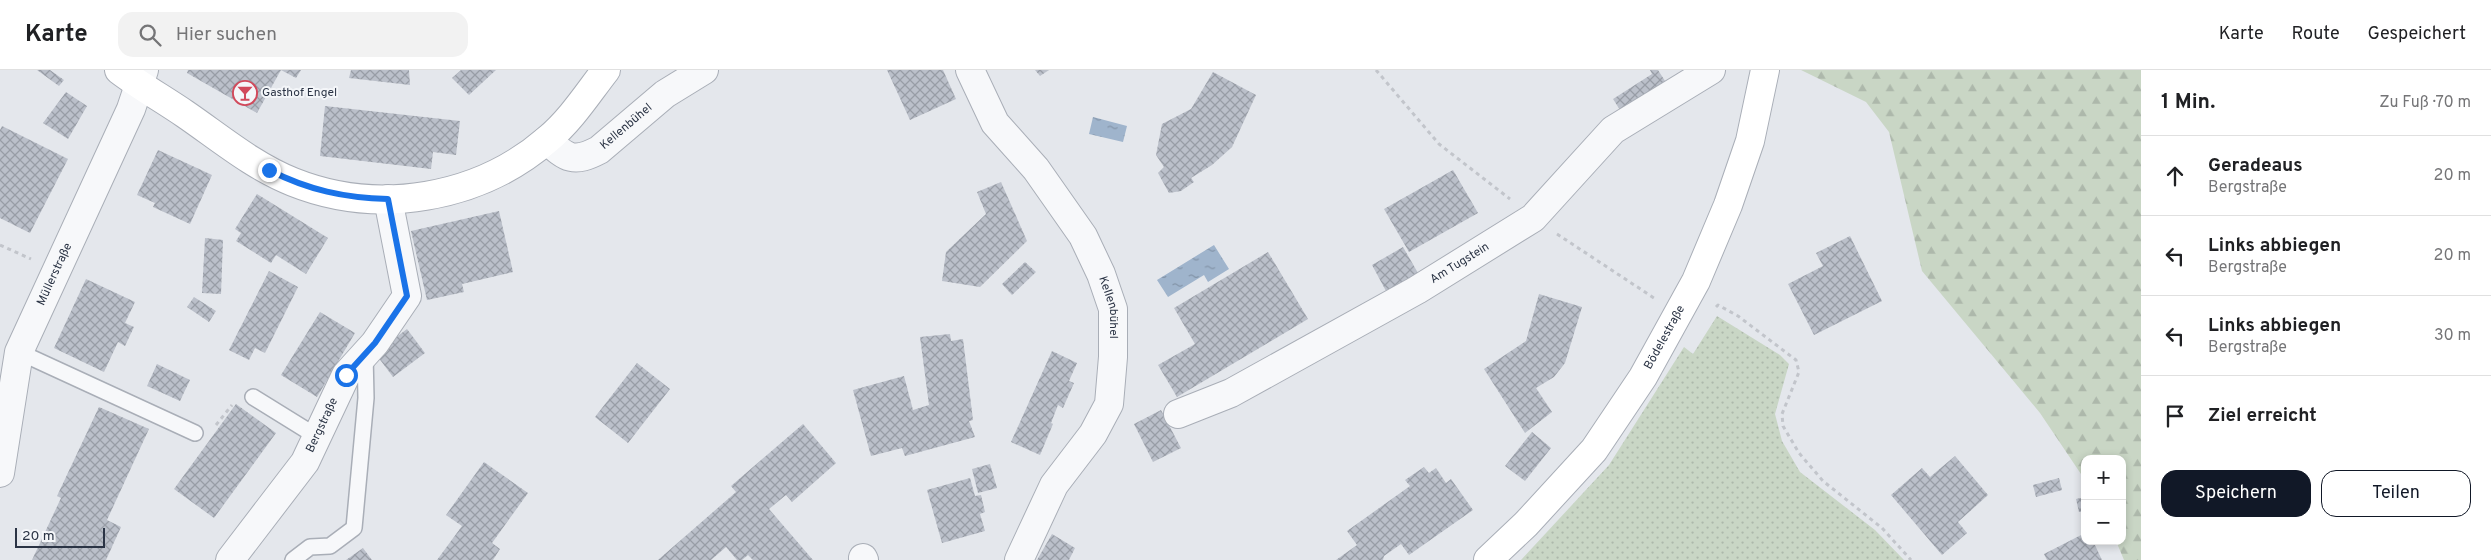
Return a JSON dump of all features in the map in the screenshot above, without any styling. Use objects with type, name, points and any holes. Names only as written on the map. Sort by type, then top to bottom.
[{"type":"main road","points":[[134,75],[232,149],[291,181],[345,196],[388,199],[431,196],[474,184],[507,168],[548,140],[560,128],[606,70]]},
{"type":"main road","name":"Bödelestraße","points":[[1488,560],[1526,524],[1594,450],[1643,377],[1696,281],[1728,205],[1750,141],[1765,70]]},
{"type":"street","name":"Kellenbühel","points":[[548,140],[562,154],[575,159],[588,156],[599,150],[665,94],[704,70]]},
{"type":"street","name":"Kellenbühel","points":[[970,70],[995,123],[1036,169],[1083,236],[1101,274],[1113,310],[1113,357],[1109,404],[1093,434],[1054,484],[1019,560]]},
{"type":"street","name":"Am Tugstein","points":[[1178,414],[1231,393],[1417,290],[1533,218],[1613,130],[1711,70]]},
{"type":"street","name":"Müllerstraße","points":[[0,473],[20,352],[131,108],[134,75]]},
{"type":"street","name":"Bergstraße","points":[[230,560],[305,462],[346,375],[365,354],[407,296],[388,199]]},
{"type":"lane","points":[[20,352],[195,433]]},
{"type":"lane","points":[[293,560],[310,547],[330,546],[354,528],[366,398],[365,354]]},
{"type":"lane","points":[[253,397],[316,436]]},
{"type":"path","points":[[0,245],[35,260]]},
{"type":"path","points":[[1712,313],[1718,305],[1738,316],[1796,360],[1799,372],[1782,414],[1783,426],[1799,453],[1823,481],[1882,528],[1911,560]]},
{"type":"path","points":[[195,433],[215,427],[236,400],[253,397]]},
{"type":"green space","points":[[1801,70],[2141,70],[2141,560],[2124,560],[2118,545],[2126,545],[2126,455],[2081,455],[2081,474],[2040,413],[1922,271],[1889,132],[1866,102]]},
{"type":"green space","points":[[1717,316],[1780,355],[1789,364],[1775,414],[1782,441],[1800,472],[1875,530],[1904,560],[1521,560],[1609,465],[1684,347],[1693,354]]},
{"type":"water","points":[[1093,117],[1127,126],[1123,142],[1089,134]]},
{"type":"water","points":[[1214,245],[1229,269],[1208,282],[1204,275],[1168,297],[1157,280]]},
{"type":"building","points":[[37,70],[50,70],[64,80],[59,86]]},
{"type":"building","name":"Gasthof Engel","points":[[188,70],[281,70],[257,113],[187,73]]},
{"type":"building","points":[[281,70],[301,70],[296,78]]},
{"type":"building","points":[[351,70],[409,70],[410,85],[349,78]]},
{"type":"building","points":[[461,70],[496,70],[469,95],[452,78]]},
{"type":"building","points":[[887,70],[943,70],[956,99],[910,120]]},
{"type":"building","points":[[1035,70],[1049,70],[1040,76]]},
{"type":"building","points":[[1650,70],[1658,70],[1667,84],[1622,113],[1613,99],[1652,74]]},
{"type":"building","points":[[1213,72],[1256,95],[1232,147],[1212,165],[1191,178],[1194,182],[1181,191],[1169,193],[1158,173],[1164,167],[1156,155],[1162,124],[1191,109]]},
{"type":"building","points":[[66,92],[87,106],[68,139],[43,123]]},
{"type":"building","points":[[325,106],[460,121],[456,155],[433,152],[431,169],[320,156]]},
{"type":"building","points":[[2,126],[68,159],[30,233],[0,218],[0,130]]},
{"type":"building","points":[[158,150],[212,175],[190,224],[153,207],[155,203],[137,195]]},
{"type":"building","points":[[1453,170],[1478,213],[1409,252],[1384,209]]},
{"type":"building","points":[[1001,182],[1027,241],[980,287],[942,281],[946,252],[986,214],[977,192]]},
{"type":"building","points":[[257,194],[328,238],[306,274],[276,255],[271,263],[236,241],[241,233],[235,229]]},
{"type":"building","points":[[499,211],[513,272],[462,284],[464,292],[427,300],[411,231]]},
{"type":"building","points":[[1850,236],[1882,301],[1814,335],[1788,284],[1823,266],[1816,253]]},
{"type":"building","points":[[205,238],[223,240],[221,294],[202,293]]},
{"type":"building","points":[[1403,247],[1418,273],[1386,291],[1372,265]]},
{"type":"building","points":[[1268,252],[1308,319],[1177,397],[1158,365],[1195,344],[1174,308]]},
{"type":"building","points":[[1025,262],[1036,272],[1012,295],[1002,284]]},
{"type":"building","points":[[269,271],[298,287],[265,353],[255,348],[249,360],[229,350]]},
{"type":"building","points":[[86,279],[135,302],[125,323],[134,327],[125,346],[118,342],[104,372],[54,348]]},
{"type":"building","points":[[1539,294],[1582,307],[1565,363],[1554,377],[1536,388],[1552,412],[1525,433],[1484,369],[1526,341]]},
{"type":"building","points":[[194,297],[216,311],[209,322],[187,307]]},
{"type":"building","points":[[320,312],[355,333],[317,397],[281,375]]},
{"type":"building","points":[[407,329],[425,353],[393,377],[375,353]]},
{"type":"building","points":[[950,334],[951,341],[963,339],[973,420],[969,421],[975,437],[905,456],[902,448],[871,456],[853,390],[904,376],[913,410],[929,405],[920,337]]},
{"type":"building","points":[[1052,351],[1077,363],[1069,381],[1074,383],[1063,408],[1058,405],[1051,423],[1053,424],[1040,455],[1011,442]]},
{"type":"building","points":[[637,363],[670,389],[628,443],[595,417]]},
{"type":"building","points":[[157,364],[190,380],[180,401],[147,386]]},
{"type":"building","points":[[236,404],[276,433],[214,518],[174,489]]},
{"type":"building","points":[[99,407],[149,429],[107,520],[121,527],[106,560],[32,560],[61,498],[57,496]]},
{"type":"building","points":[[1161,410],[1181,448],[1153,462],[1134,424]]},
{"type":"building","points":[[803,424],[836,463],[792,502],[786,495],[769,509],[813,560],[753,560],[748,555],[742,560],[737,560],[726,547],[711,560],[658,560],[736,492],[731,486]]},
{"type":"building","points":[[1532,432],[1551,448],[1525,481],[1505,466]]},
{"type":"building","points":[[1955,456],[1988,495],[1958,522],[1967,533],[1942,555],[1891,495],[1922,468],[1930,477]]},
{"type":"building","points":[[484,462],[528,493],[492,543],[500,549],[493,560],[437,560],[462,526],[446,515]]},
{"type":"building","points":[[990,464],[997,488],[978,493],[972,469]]},
{"type":"building","points":[[1424,467],[1429,473],[1436,468],[1446,483],[1451,479],[1473,510],[1409,555],[1401,544],[1384,556],[1383,560],[1336,560],[1357,545],[1347,531],[1410,486],[1405,480]]},
{"type":"building","points":[[970,478],[975,496],[981,495],[985,512],[980,514],[985,531],[942,543],[927,490]]},
{"type":"building","points":[[2059,478],[2062,490],[2036,497],[2033,485]]},
{"type":"building","points":[[2081,498],[2081,512],[2079,512],[2076,499]]},
{"type":"building","points":[[1052,534],[1075,548],[1069,560],[1037,560]]},
{"type":"building","points":[[2081,535],[2081,545],[2095,545],[2102,560],[2047,560],[2044,554]]},
{"type":"building","points":[[363,548],[372,560],[346,560]]},
{"type":"place","name":"Gasthof Engel","points":[[245,93]]},
{"type":"route","points":[[269,170],[311,189],[345,196],[388,199],[407,296],[375,343],[346,375]]}]
